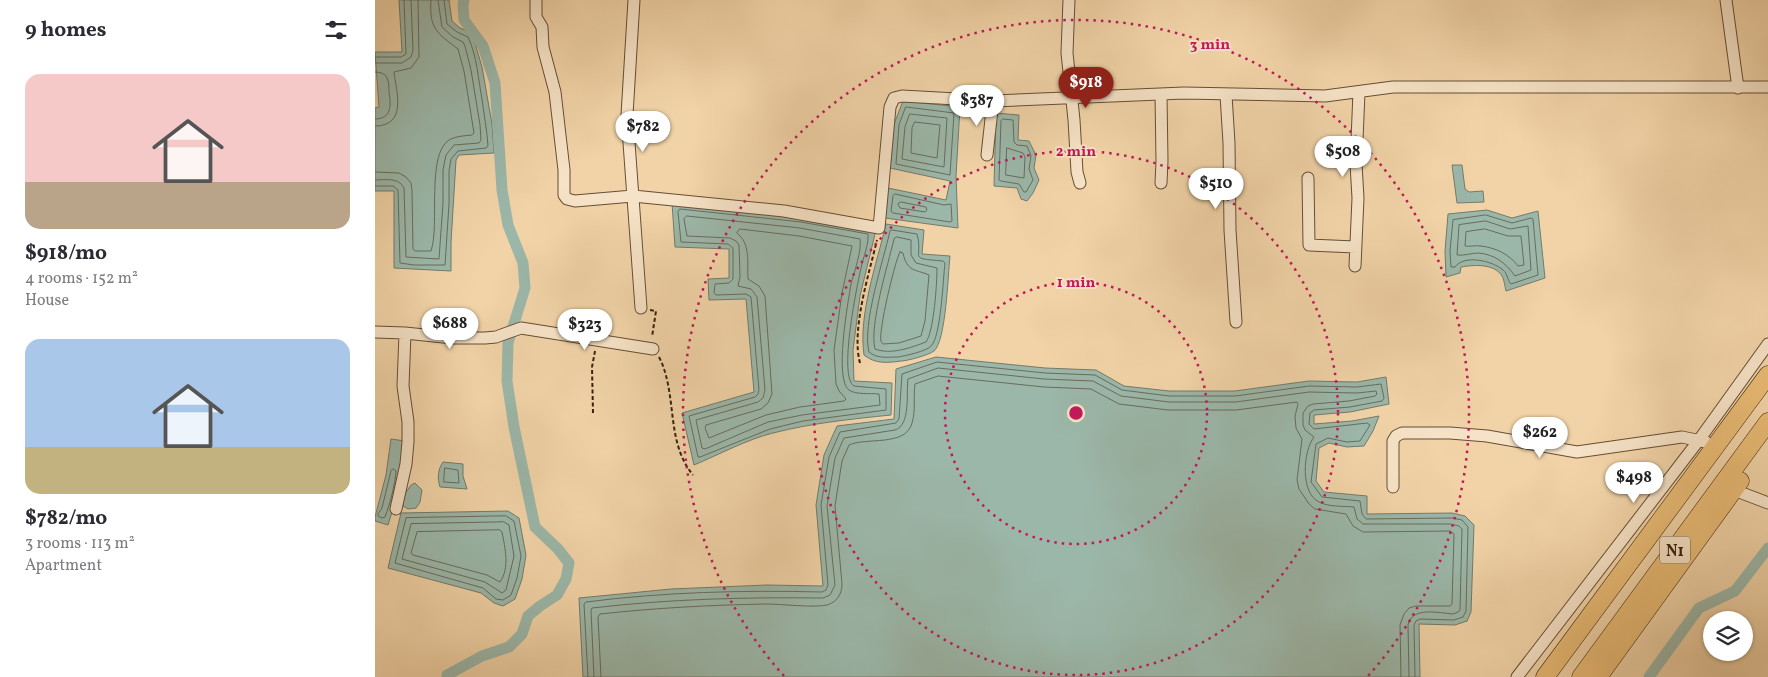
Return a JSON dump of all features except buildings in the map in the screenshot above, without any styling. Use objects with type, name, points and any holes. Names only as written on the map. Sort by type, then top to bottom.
[{"type":"highway","name":"N1","points":[[1545,677],[1708,442],[1768,375]]},
{"type":"highway","name":"N1","points":[[1581,677],[1768,422]]},
{"type":"highway","points":[[1598,677],[1768,442]]},
{"type":"street","points":[[536,0],[536,17],[542,27],[543,47],[555,92],[560,123],[564,170],[563,194],[567,199],[575,201],[633,196],[784,211],[879,228],[890,107],[894,98],[902,96],[993,101],[1184,93],[1325,96],[1393,87],[1768,87]]},
{"type":"street","points":[[634,0],[627,116],[641,308]]},
{"type":"street","points":[[1069,0],[1067,54],[1077,172],[1080,183]]},
{"type":"street","points":[[1726,0],[1738,88]]},
{"type":"street","points":[[1355,266],[1358,198],[1355,164],[1359,92]]},
{"type":"street","points":[[1161,94],[1161,183]]},
{"type":"street","points":[[1226,95],[1229,143],[1230,230],[1236,322]]},
{"type":"street","points":[[987,155],[993,101]]},
{"type":"street","points":[[1308,178],[1309,245],[1355,248]]},
{"type":"street","points":[[375,332],[453,338],[496,337],[521,328],[653,349]]},
{"type":"street","points":[[396,509],[407,464],[408,422],[403,386],[405,333]]},
{"type":"street","points":[[1517,677],[1708,442],[1768,344]]},
{"type":"street","points":[[1393,487],[1393,441],[1396,436],[1402,433],[1450,433],[1487,436],[1577,452],[1682,437],[1708,442]]},
{"type":"street","points":[[1734,490],[1768,503]]},
{"type":"path","points":[[860,363],[857,354],[863,300],[879,228]]},
{"type":"path","points":[[641,308],[656,311],[651,343],[660,358],[666,375],[675,437],[684,464],[693,474]]},
{"type":"path","points":[[593,413],[592,367],[595,339]]},
{"type":"water","points":[[399,0],[449,0],[452,21],[460,28],[472,33],[482,67],[492,124],[494,153],[459,155],[456,160],[451,271],[394,268],[394,191],[375,191],[375,108],[379,107],[375,52],[402,52]]},
{"type":"water","points":[[903,101],[960,107],[956,176],[958,228],[885,218],[888,188],[946,200],[950,181],[890,168],[894,124]]},
{"type":"water","points":[[996,113],[1019,115],[1018,140],[1029,141],[1036,155],[1034,168],[1039,180],[1027,201],[1021,199],[1017,188],[994,186]]},
{"type":"water","points":[[1452,165],[1462,165],[1465,189],[1469,192],[1483,191],[1484,202],[1457,203]]},
{"type":"water","points":[[672,203],[762,212],[876,230],[860,296],[853,350],[854,381],[892,383],[891,415],[817,424],[773,433],[743,443],[694,465],[682,413],[754,392],[746,299],[709,300],[708,279],[729,278],[729,249],[675,247]]},
{"type":"water","points":[[1487,210],[1512,218],[1538,211],[1545,278],[1506,291],[1502,276],[1489,267],[1461,267],[1460,273],[1446,277],[1445,251],[1448,214]]},
{"type":"water","points":[[886,224],[924,230],[922,254],[950,256],[944,321],[938,345],[931,353],[904,361],[877,361],[864,355],[863,339],[866,306]]},
{"type":"water","points":[[936,357],[1045,368],[1096,370],[1124,386],[1169,391],[1235,391],[1309,381],[1357,382],[1386,377],[1389,404],[1350,412],[1314,415],[1314,424],[1352,421],[1379,416],[1364,446],[1347,447],[1329,443],[1319,448],[1316,481],[1324,492],[1367,496],[1367,514],[1452,513],[1465,516],[1474,525],[1471,612],[1467,621],[1455,625],[1419,624],[1420,677],[583,677],[579,598],[671,589],[767,585],[823,586],[816,505],[824,455],[837,426],[894,419],[896,369]]},
{"type":"water","points":[[391,439],[405,441],[388,525],[375,521],[375,517],[386,475]]},
{"type":"water","points":[[443,462],[463,464],[463,476],[467,489],[440,487],[439,474]]},
{"type":"water","points":[[415,483],[422,490],[420,502],[416,508],[408,509],[403,506],[402,498],[411,485]]},
{"type":"water","points":[[508,511],[519,518],[526,555],[522,579],[515,599],[503,606],[494,603],[481,593],[388,568],[401,513]]},
{"type":"waterway","points":[[448,677],[447,675],[482,656],[509,647],[522,634],[528,616],[557,595],[566,579],[569,563],[558,549],[535,527],[514,427],[507,381],[508,343],[525,288],[523,263],[508,225],[502,190],[495,83],[483,46],[464,20],[464,0]]},
{"type":"waterway","points":[[1649,677],[1699,608],[1735,591],[1768,548]]}]
